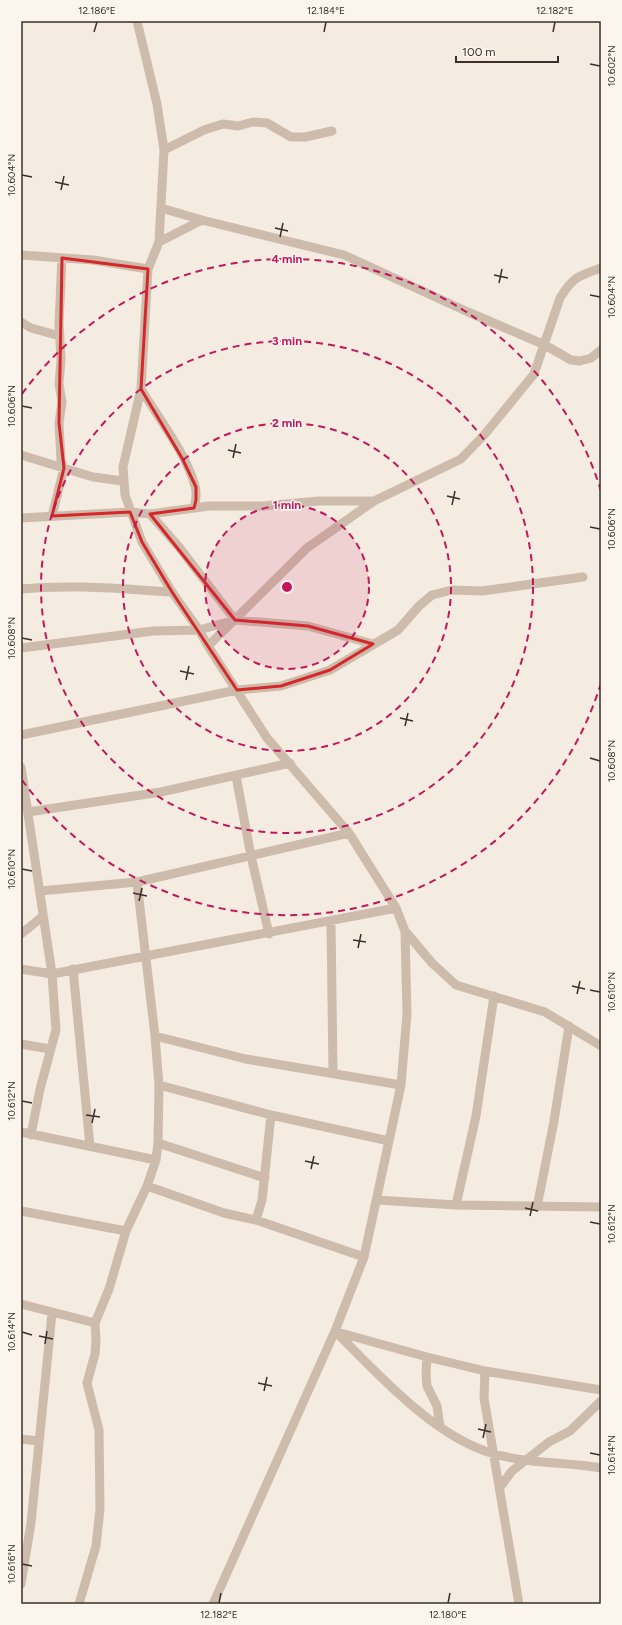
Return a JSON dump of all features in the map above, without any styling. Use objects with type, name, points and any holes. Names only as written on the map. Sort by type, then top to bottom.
[{"type":"street","points":[[137,21],[157,104],[164,150],[159,242],[148,269],[141,389],[122,467],[123,481],[130,512],[142,542],[172,592],[199,630],[267,738],[350,833],[396,908],[405,931],[432,963],[456,985],[545,1012],[601,1046]]},
{"type":"street","points":[[164,150],[204,130],[223,124],[238,126],[253,122],[268,122],[278,131],[291,137],[305,137],[332,131]]},
{"type":"street","points":[[161,208],[202,220],[344,255],[468,312],[545,344],[571,360],[591,358],[601,350]]},
{"type":"street","points":[[159,242],[202,220]]},
{"type":"street","points":[[21,256],[62,258],[148,269]]},
{"type":"street","points":[[52,516],[64,468],[61,460],[59,423],[62,402],[59,384],[61,360],[59,303],[62,258]]},
{"type":"street","points":[[208,646],[307,548],[374,501],[461,458],[485,434],[534,374],[560,298],[567,287],[578,277],[601,268]]},
{"type":"street","points":[[21,322],[31,328],[60,336]]},
{"type":"street","points":[[141,389],[182,458],[196,487],[196,500],[194,508]]},
{"type":"street","points":[[21,455],[94,477],[123,481]]},
{"type":"street","points":[[21,518],[130,512],[150,514],[194,508],[263,506],[319,501],[374,501]]},
{"type":"street","points":[[150,514],[179,547],[235,620]]},
{"type":"street","points":[[21,735],[237,690],[282,686],[330,670],[398,630],[418,606],[432,595],[452,590],[482,591],[583,577]]},
{"type":"street","points":[[21,589],[77,587],[172,592]]},
{"type":"street","points":[[21,648],[153,631],[199,630],[235,620],[308,626],[373,644]]},
{"type":"street","points":[[28,812],[161,792],[290,763]]},
{"type":"street","points":[[21,767],[40,892],[42,917],[52,974],[56,1030],[54,1041],[50,1049],[32,1135]]},
{"type":"street","points":[[236,776],[251,856],[269,934]]},
{"type":"street","points":[[40,892],[137,882],[350,833]]},
{"type":"street","points":[[79,1604],[96,1546],[100,1508],[99,1430],[87,1383],[96,1340],[95,1323],[109,1290],[126,1231],[147,1186],[156,1160],[158,1143],[159,1085],[155,1036],[137,882]]},
{"type":"street","points":[[21,970],[52,974],[269,934],[396,908]]},
{"type":"street","points":[[21,934],[42,917]]},
{"type":"street","points":[[331,921],[333,1073]]},
{"type":"street","points":[[213,1604],[335,1331],[364,1257],[401,1085],[407,1014],[405,931]]},
{"type":"street","points":[[74,969],[90,1146]]},
{"type":"street","points":[[456,1205],[476,1116],[494,996]]},
{"type":"street","points":[[537,1207],[554,1121],[569,1026]]},
{"type":"street","points":[[155,1036],[246,1059],[401,1085]]},
{"type":"street","points":[[21,1044],[50,1049]]},
{"type":"street","points":[[159,1085],[271,1115],[389,1141]]},
{"type":"street","points":[[256,1220],[262,1200],[271,1115]]},
{"type":"street","points":[[21,1132],[156,1160]]},
{"type":"street","points":[[158,1143],[265,1178]]},
{"type":"street","points":[[147,1186],[224,1213],[256,1220],[364,1257]]},
{"type":"street","points":[[377,1200],[456,1205],[601,1207]]},
{"type":"street","points":[[21,1210],[126,1231]]},
{"type":"street","points":[[21,1304],[95,1323]]},
{"type":"street","points":[[21,1584],[31,1523],[52,1313]]},
{"type":"street","points":[[335,1331],[427,1357],[485,1371],[601,1390]]},
{"type":"street","points":[[335,1331],[386,1382],[440,1427],[468,1444],[494,1454],[526,1461],[550,1461],[601,1468]]},
{"type":"street","points":[[427,1357],[427,1386],[438,1406],[440,1427]]},
{"type":"street","points":[[485,1371],[484,1398],[519,1604]]},
{"type":"street","points":[[500,1487],[512,1471],[549,1442],[570,1431],[601,1400]]},
{"type":"street","points":[[21,1440],[39,1442]]},
{"type":"highlighted area","points":[[62,258],[148,269],[141,389],[182,458],[196,487],[196,500],[194,508],[150,514],[235,620],[308,626],[373,644],[330,670],[281,686],[237,690],[172,592],[142,542],[130,512],[52,516],[64,468],[59,423]]}]
